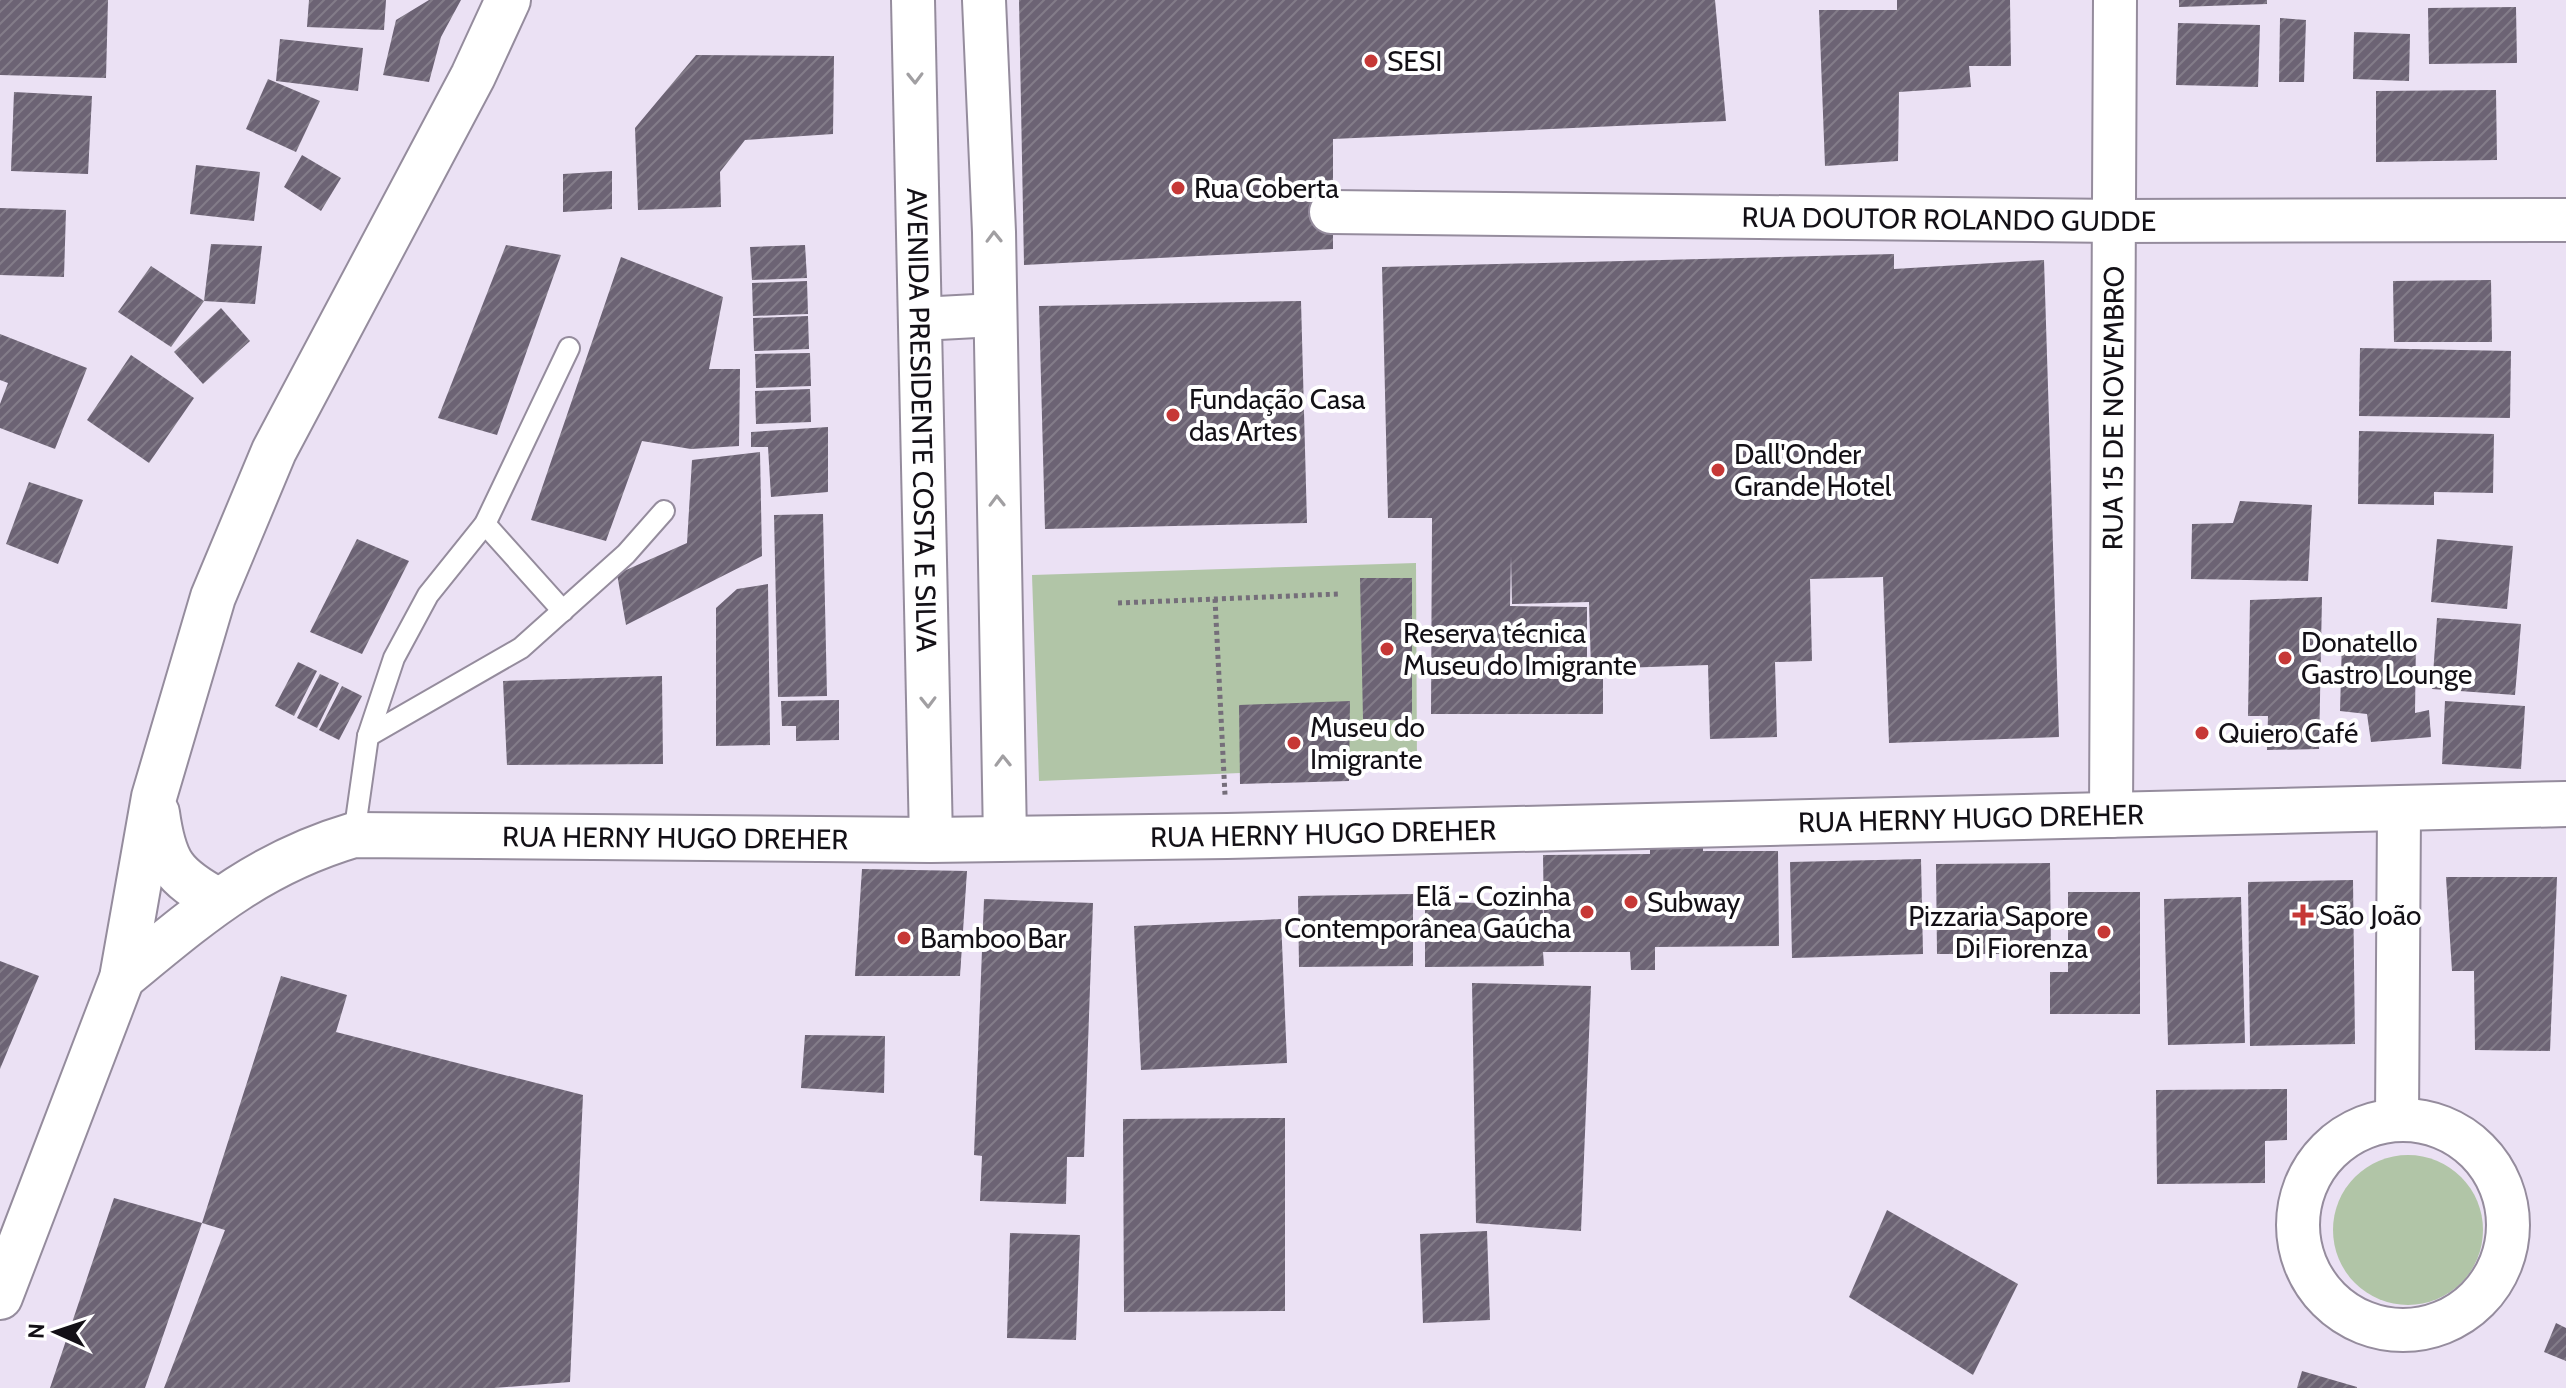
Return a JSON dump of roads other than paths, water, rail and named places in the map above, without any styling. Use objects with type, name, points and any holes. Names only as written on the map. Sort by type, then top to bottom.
[{"type":"main road","points":[[0,1297],[122,978],[154,797],[213,597],[274,451],[466,90],[508,0]]},
{"type":"main road","points":[[154,797],[164,852],[174,872],[186,883],[217,900]]},
{"type":"main road","name":"RUA HERNY HUGO DREHER","points":[[122,978],[217,900],[245,881],[312,848],[354,835],[931,840],[1227,836],[2399,811],[2566,804]]},
{"type":"street","name":"AVENIDA PRESIDENTE COSTA E SILVA","points":[[913,0],[931,840]]},
{"type":"street","points":[[984,0],[995,315],[1005,839]]},
{"type":"street","name":"RUA 15 DE NOVEMBRO","points":[[2111,816],[2115,0]]},
{"type":"street","name":"RUA DOUTOR ROLANDO GUDDE","points":[[1331,212],[2116,221],[2566,220]]},
{"type":"street","points":[[920,319],[995,315]]},
{"type":"street","points":[[2397,1119],[2399,811]]},
{"type":"street","points":[[2397,1119],[2429,1122],[2467,1141],[2483,1156],[2500,1183],[2508,1215],[2506,1248],[2495,1278],[2474,1304],[2447,1321],[2416,1331],[2382,1330],[2351,1318],[2324,1297],[2305,1268],[2297,1235],[2299,1201],[2312,1169],[2334,1144],[2363,1126],[2397,1119]]},
{"type":"lane","points":[[354,835],[368,736],[394,658],[428,595],[485,524],[569,348]]},
{"type":"lane","points":[[368,736],[521,648],[626,554],[664,511]]},
{"type":"lane","points":[[485,524],[563,611]]},
{"type":"place","name":"SESI","points":[[1371,61]]},
{"type":"place","name":"Rua Coberta","points":[[1178,188]]},
{"type":"place","name":"Fundação Casa das Artes","points":[[1173,415]]},
{"type":"place","name":"Dall'Onder Grande Hotel","points":[[1718,470]]},
{"type":"place","name":"Reserva técnica Museu do Imigrante","points":[[1387,649]]},
{"type":"place","name":"Donatello Gastro Lounge","points":[[2285,658]]},
{"type":"place","name":"Quiero Café","points":[[2202,733]]},
{"type":"place","name":"Museu do Imigrante","points":[[1294,743]]},
{"type":"place","name":"Subway","points":[[1631,902]]},
{"type":"place","name":"Elã - Cozinha Contemporânea Gaúcha","points":[[1587,912]]},
{"type":"place","name":"São João","points":[[2303,915]]},
{"type":"place","name":"Pizzaria Sapore Di Fiorenza","points":[[2104,932]]},
{"type":"place","name":"Bamboo Bar","points":[[904,938]]}]
